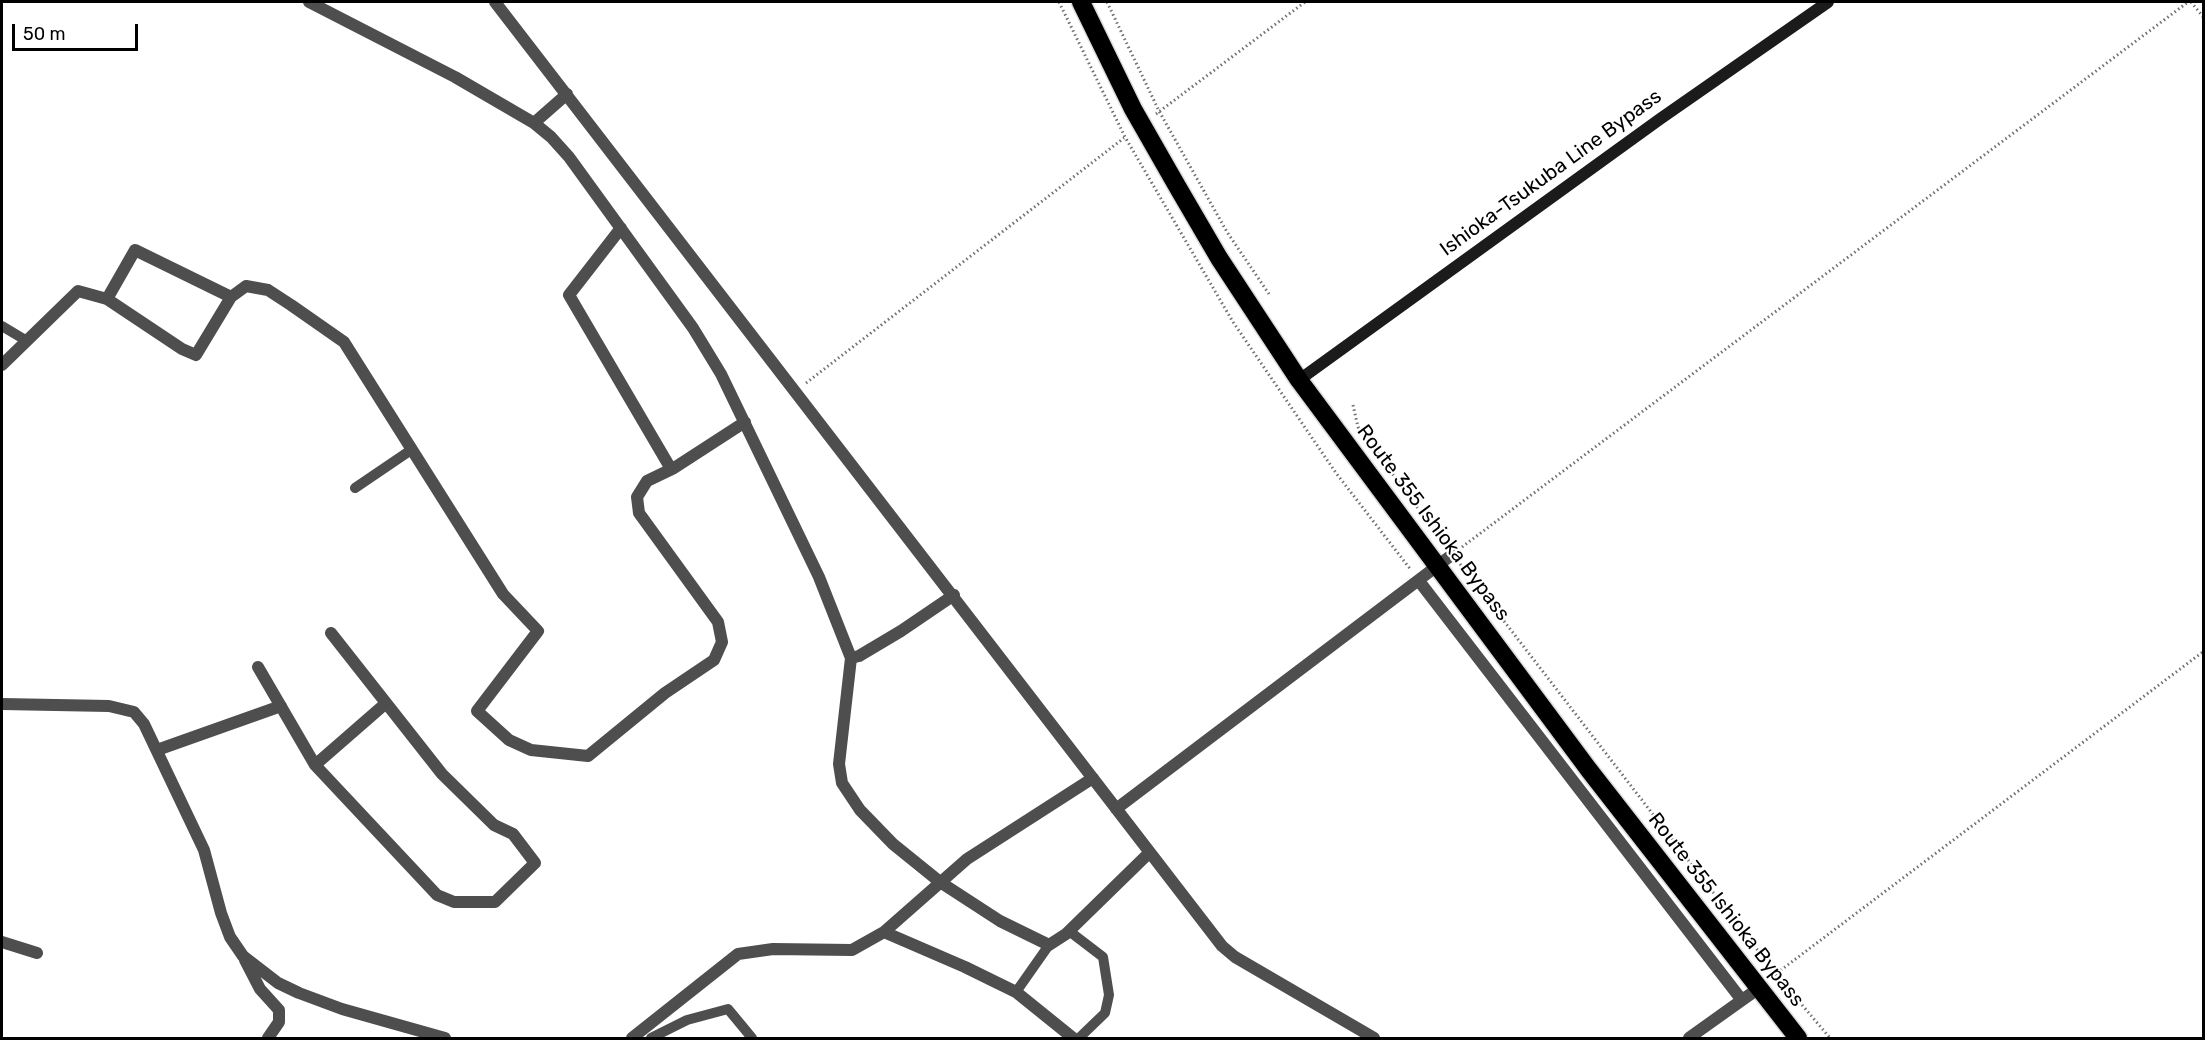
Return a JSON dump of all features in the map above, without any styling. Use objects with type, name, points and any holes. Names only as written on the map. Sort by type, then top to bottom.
[{"type":"highway","name":"Route 355 Ishioka Bypass","points":[[1082,2],[1143,126],[1220,258],[1299,380],[1589,770],[1798,1038]]},
{"type":"main road","name":"Ishioka-Tsukuba Line Bypass","points":[[1299,380],[1660,119],[1828,2]]},
{"type":"street","points":[[309,2],[455,77],[534,123],[569,157],[693,328],[721,374],[819,577],[850,658],[839,764],[842,783],[860,810],[893,844],[940,882],[1000,921],[1049,945],[1069,931],[1149,853]]},
{"type":"street","points":[[495,2],[954,595],[1206,927],[1231,954],[1374,1038]]},
{"type":"street","points":[[534,123],[567,94]]},
{"type":"street","points":[[621,228],[569,295],[671,469]]},
{"type":"street","points":[[106,299],[135,250],[231,297]]},
{"type":"street","points":[[2,365],[78,291],[106,299],[196,355],[231,297],[246,286],[268,290],[344,342],[503,594],[538,632],[477,711],[509,740],[531,750],[588,756],[665,693],[714,660],[722,642],[718,622],[639,513],[637,497],[647,481],[671,469],[745,422]]},
{"type":"street","points":[[1116,809],[1438,568],[1453,554]]},
{"type":"street","points":[[1419,581],[1741,999]]},
{"type":"street","points":[[850,658],[859,656],[902,631],[954,595]]},
{"type":"street","points":[[258,667],[315,765],[437,895],[454,902],[495,902],[535,862],[513,834],[494,825],[442,774],[331,633]]},
{"type":"street","points":[[2,704],[109,706],[134,712],[144,724],[204,850],[230,937],[260,989],[279,1010],[279,1022],[268,1038]]},
{"type":"street","points":[[315,765],[385,704]]},
{"type":"street","points":[[157,750],[282,706]]},
{"type":"street","points":[[637,1038],[738,954],[773,949],[852,950],[884,932],[967,859],[1093,778]]},
{"type":"street","points":[[884,932],[1016,992],[1073,1038]]},
{"type":"street","points":[[2,942],[37,952]]},
{"type":"street","points":[[243,956],[278,983],[299,993],[342,1009],[445,1038]]},
{"type":"street","points":[[1689,1038],[1759,988]]},
{"type":"lane","points":[[2,326],[27,341]]},
{"type":"lane","points":[[355,488],[411,450]]},
{"type":"lane","points":[[1069,931],[1102,957],[1109,995],[1105,1013],[1079,1038]]},
{"type":"lane","points":[[1016,992],[1049,945]]},
{"type":"lane","points":[[651,1038],[687,1020],[728,1009],[752,1038]]},
{"type":"path","points":[[1059,2],[1125,138]]},
{"type":"path","points":[[1107,2],[1160,111],[1227,232],[1269,294]]},
{"type":"path","points":[[796,390],[1305,2]]},
{"type":"path","points":[[1453,554],[2189,2],[2204,18]]},
{"type":"path","points":[[1353,405],[1358,428],[1776,974],[1830,1038]]},
{"type":"path","points":[[1759,988],[2204,651]]}]
